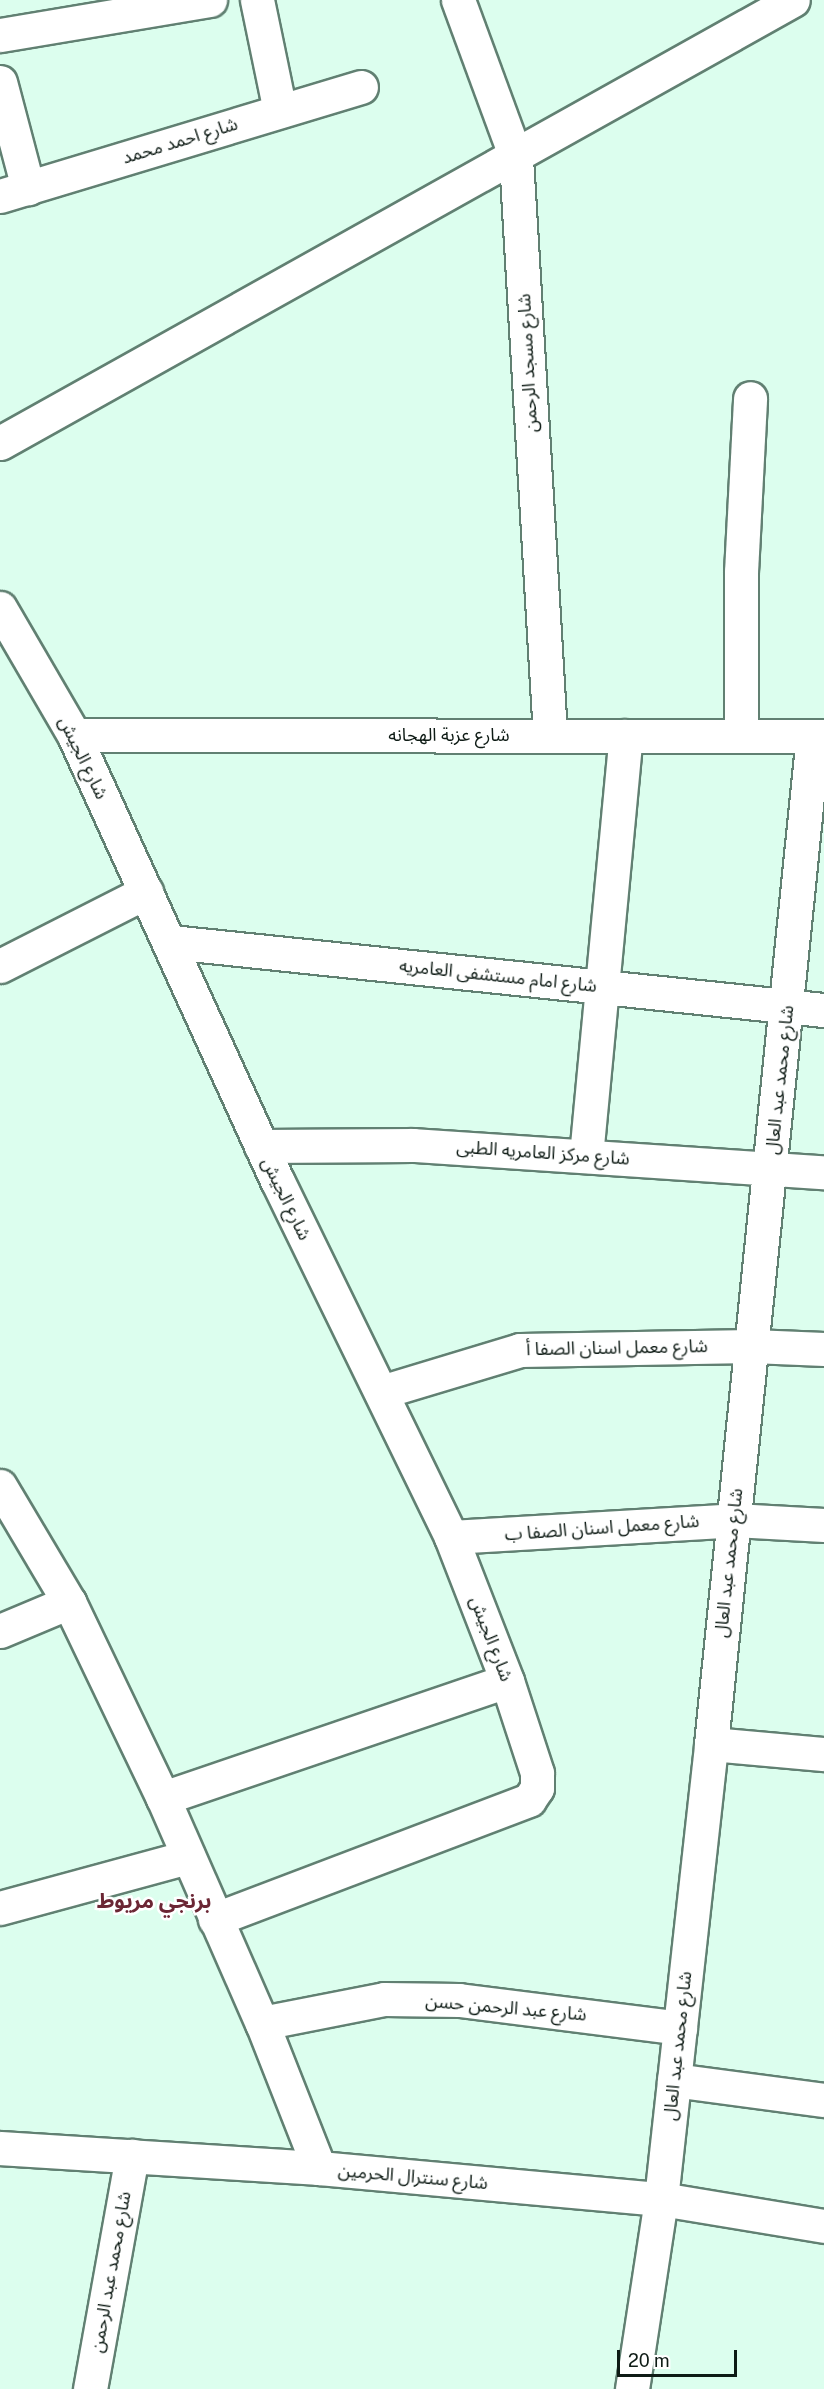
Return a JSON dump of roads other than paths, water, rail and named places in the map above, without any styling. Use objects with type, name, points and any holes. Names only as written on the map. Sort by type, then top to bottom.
[{"type":"street","points":[[0,35],[210,0]]},
{"type":"street","points":[[257,0],[280,111]]},
{"type":"street","name":"شارع مسجد الرحمن","points":[[458,0],[516,158],[550,735]]},
{"type":"street","points":[[0,443],[516,158],[793,0]]},
{"type":"street","points":[[0,82],[14,192]]},
{"type":"street","name":"شارع احمد محمد","points":[[14,192],[361,87]]},
{"type":"street","points":[[741,735],[741,572],[750,398]]},
{"type":"street","name":"شارع الجيش","points":[[0,608],[74,735],[171,942],[261,1146],[451,1537],[507,1681],[537,1773],[537,1788],[530,1800],[215,1919]]},
{"type":"street","name":"شارع عزبة الهجانه","points":[[74,735],[819,736]]},
{"type":"street","points":[[586,1156],[626,735]]},
{"type":"street","name":"شارع محمد عبد العال","points":[[632,2389],[662,2199],[788,1006],[819,736]]},
{"type":"street","points":[[0,966],[146,892]]},
{"type":"street","name":"شارع امام مستشفى العامريه","points":[[171,942],[824,1010]]},
{"type":"street","name":"شارع مركز العامريه الطبى","points":[[261,1146],[413,1145],[824,1172]]},
{"type":"street","name":"شارع معمل اسنان الصفا أ","points":[[381,1392],[520,1350],[752,1346],[824,1349]]},
{"type":"street","points":[[0,1486],[69,1602],[163,1798],[262,2022],[319,2168]]},
{"type":"street","name":"شارع معمل اسنان الصفا ب","points":[[451,1537],[734,1520],[824,1525]]},
{"type":"street","points":[[0,1631],[69,1602]]},
{"type":"street","points":[[163,1798],[507,1681]]},
{"type":"street","points":[[711,1744],[824,1754]]},
{"type":"street","points":[[0,1908],[188,1857]]},
{"type":"street","name":"شارع عبد الرحمن حسن","points":[[262,2022],[384,1999],[448,2000],[680,2028]]},
{"type":"street","points":[[674,2080],[824,2100]]},
{"type":"street","name":"شارع سنترال الحرمين","points":[[0,2148],[319,2168],[662,2199],[824,2226]]},
{"type":"street","name":"شارع محمد عبد الرحمن","points":[[90,2389],[132,2156]]},
{"type":"district","name":"برنجي مريوط","points":[[154,1901]]}]
